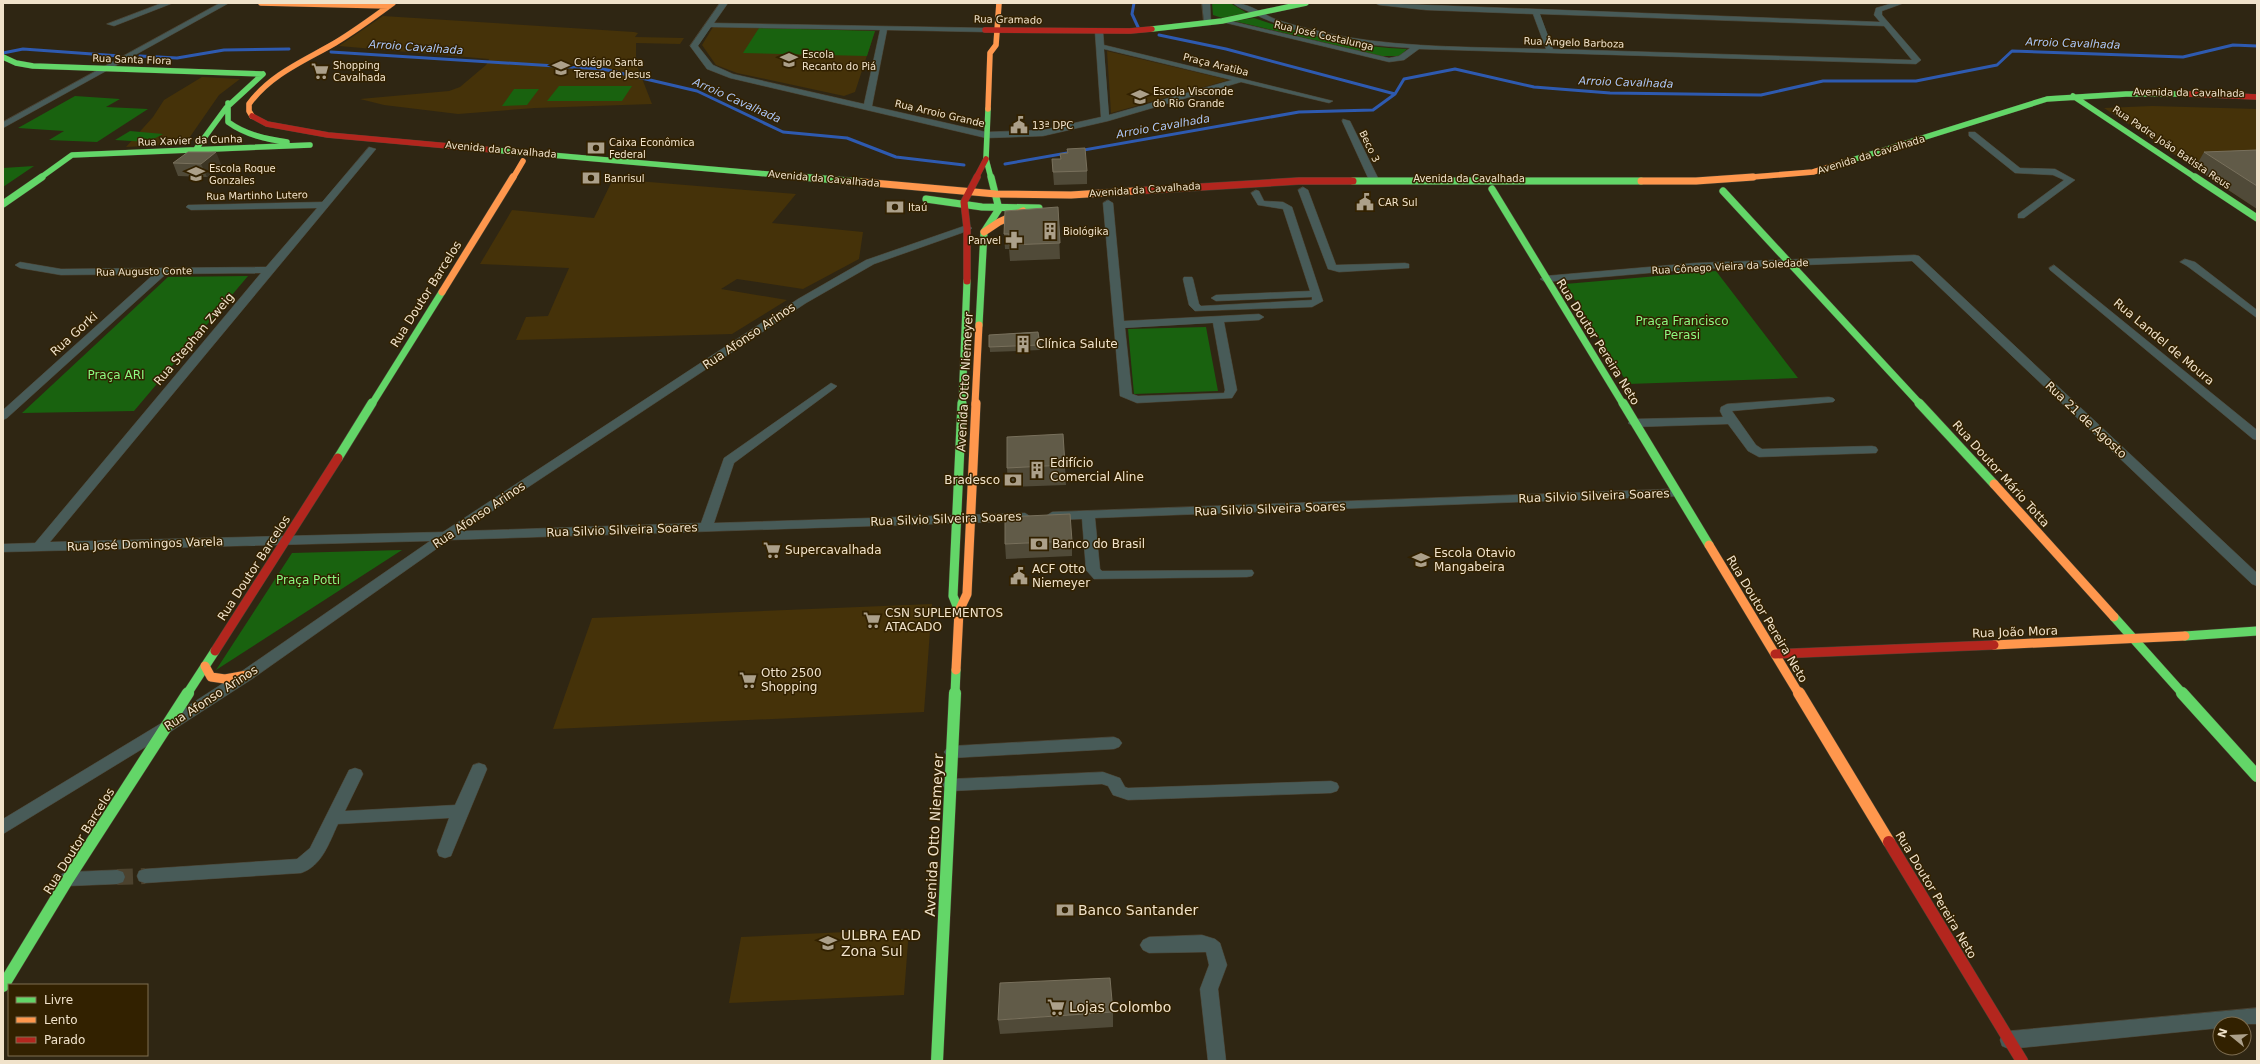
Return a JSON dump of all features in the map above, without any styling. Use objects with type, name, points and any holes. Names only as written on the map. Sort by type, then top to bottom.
[{"type":"main road","points":[[261,3],[391,4]]},
{"type":"main road","name":"Avenida Otto Niemeyer","points":[[999,3],[996,45],[990,53],[986,135],[986,159],[999,209]]},
{"type":"main road","name":"Rua Gramado","points":[[984,38],[997,29],[1099,32],[1130,31],[1222,20],[1258,14],[1306,3]]},
{"type":"main road","points":[[362,13],[374,4]]},
{"type":"main road","points":[[253,98],[268,84],[336,42],[391,4]]},
{"type":"main road","points":[[986,18],[984,38],[990,53]]},
{"type":"main road","points":[[196,149],[228,103],[239,91],[262,74],[320,40]]},
{"type":"main road","name":"Rua Santa Flora","points":[[3,57],[16,63],[33,66],[262,74]]},
{"type":"main road","points":[[253,98],[256,90],[268,78],[266,75],[262,74]]},
{"type":"main road","name":"Avenida da Cavalhada","points":[[253,98],[249,104],[249,110],[253,116],[269,126],[293,131],[577,158],[996,194],[1071,195],[1299,181],[1696,182],[1781,176],[1813,172],[2047,99],[2074,96],[2168,93],[2257,97]]},
{"type":"main road","name":"Rua Padre João Batista Reus","points":[[2074,96],[2257,218]]},
{"type":"main road","name":"Avenida da Cavalhada","points":[[2055,108],[2085,103],[2180,101],[2257,104]]},
{"type":"main road","points":[[228,103],[228,122],[233,127],[257,136],[277,141]]},
{"type":"main road","points":[[249,149],[277,141],[293,131]]},
{"type":"main road","name":"Rua Xavier da Cunha","points":[[3,204],[72,156],[196,149],[249,149],[314,145],[277,141]]},
{"type":"main road","name":"Avenida da Cavalhada","points":[[357,148],[522,161],[780,185]]},
{"type":"main road","points":[[522,161],[533,158],[577,158]]},
{"type":"main road","name":"Avenida Otto Niemeyer","points":[[959,610],[953,596],[964,378],[967,228],[964,206],[969,191],[986,159]]},
{"type":"main road","name":"Rua Doutor Barcelos","points":[[3,986],[68,880],[204,666],[287,539],[522,161]]},
{"type":"main road","points":[[1720,191],[1726,186],[1737,182],[1781,176]]},
{"type":"main road","name":"Avenida da Cavalhada","points":[[1130,201],[1302,190],[1492,188],[1685,191]]},
{"type":"main road","name":"Rua Doutor Pereira Neto","points":[[1492,188],[1545,279],[1677,493],[2022,1061]]},
{"type":"main road","points":[[1720,191],[1738,190]]},
{"type":"main road","name":"Rua Doutor Mário Totta","points":[[1720,191],[1790,262],[1928,411],[2257,776]]},
{"type":"main road","points":[[919,198],[964,206],[999,209],[1045,207]]},
{"type":"main road","points":[[984,232],[999,222],[1030,208]]},
{"type":"main road","points":[[984,232],[999,209]]},
{"type":"main road","name":"Avenida Otto Niemeyer","points":[[937,1061],[959,610],[967,594],[984,232]]},
{"type":"main road","name":"Rua João Mora","points":[[1775,654],[2134,639],[2257,631]]},
{"type":"main road","points":[[204,666],[211,677],[225,679],[247,675]]},
{"type":"street","points":[[111,24],[169,3]]},
{"type":"street","points":[[3,125],[225,3]]},
{"type":"street","points":[[707,24],[724,3]]},
{"type":"street","points":[[1206,3],[1208,22]]},
{"type":"street","name":"Rua Ângelo Barboza","points":[[1237,3],[1258,14],[1304,30],[1333,37],[1418,46],[1917,62],[1886,24]]},
{"type":"street","points":[[1378,3],[1536,12],[1886,24]]},
{"type":"street","points":[[1886,24],[1878,15],[1879,10],[1900,3]]},
{"type":"street","points":[[1536,12],[1550,51]]},
{"type":"street","name":"Rua José Costalunga","points":[[1222,20],[1390,60],[1401,58],[1418,46]]},
{"type":"street","name":"Rua Gramado","points":[[707,24],[884,28],[984,38]]},
{"type":"street","name":"Rua Arroio Grande","points":[[707,24],[694,46],[710,67],[730,76],[986,135],[1043,134],[1105,119],[1241,80]]},
{"type":"street","points":[[867,108],[884,28]]},
{"type":"street","points":[[1099,32],[1105,119]]},
{"type":"street","name":"Praça Aratiba","points":[[1099,46],[1329,101]]},
{"type":"street","name":"Beco 3","points":[[1346,121],[1374,180]]},
{"type":"street","points":[[1972,134],[2018,171],[2055,172],[2070,180],[2021,216]]},
{"type":"street","name":"Rua Stephan Zweig","points":[[39,547],[269,270],[372,149]]},
{"type":"street","points":[[1302,190],[1332,267],[1405,266]]},
{"type":"street","points":[[1188,279],[1194,305],[1199,308],[1312,304],[1318,302],[1317,294],[1287,207],[1283,205],[1261,203],[1256,193]]},
{"type":"street","points":[[1108,203],[1126,396],[1137,400],[1228,396],[1231,390],[1218,319]]},
{"type":"street","name":"Rua Martinho Lutero","points":[[190,207],[324,205]]},
{"type":"street","name":"Rua Afonso Arinos","points":[[3,827],[165,728],[247,675],[446,536],[802,300],[870,262],[967,228]]},
{"type":"street","name":"Rua Cônego Vieira da Soledade","points":[[1545,279],[1695,266],[1915,258]]},
{"type":"street","name":"Rua 21 de Agosto","points":[[1915,258],[2257,581]]},
{"type":"street","points":[[2185,262],[2191,264],[2257,315]]},
{"type":"street","name":"Rua Augusto Conte","points":[[20,265],[61,272],[269,270]]},
{"type":"street","name":"Rua Landel de Moura","points":[[2054,268],[2257,436]]},
{"type":"street","name":"Rua Gorki","points":[[3,416],[163,271]]},
{"type":"street","points":[[1216,298],[1317,294]]},
{"type":"street","points":[[1119,325],[1259,317]]},
{"type":"street","points":[[706,527],[728,461],[832,386]]},
{"type":"street","points":[[1829,400],[1731,406],[1725,409],[1731,420],[1752,448],[1759,453],[1872,450]]},
{"type":"street","points":[[1634,423],[1731,420]]},
{"type":"street","name":"Rua Silvio Silveira Soares","points":[[287,539],[446,536],[1088,515],[1677,493]]},
{"type":"street","points":[[1088,515],[1093,570],[1099,576],[1247,573]]},
{"type":"street","name":"Rua José Domingos Varela","points":[[3,548],[287,539]]},
{"type":"street","points":[[952,752],[1114,742]]},
{"type":"street","points":[[445,851],[460,811],[479,769]]},
{"type":"street","points":[[145,876],[301,866],[316,853],[355,774]]},
{"type":"street","points":[[951,785],[1103,778],[1114,782],[1119,791],[1128,794],[1331,787]]},
{"type":"street","points":[[332,818],[460,811]]},
{"type":"street","points":[[68,880],[117,877]]},
{"type":"street","points":[[1149,945],[1202,943],[1209,944],[1214,948],[1218,965],[1209,989],[1217,1061]]},
{"type":"street","points":[[2009,1040],[2257,1016]]},
{"type":"shaded area","name":"Colégio Santa Teresa de Jesus","points":[[383,16],[638,33],[635,37],[684,38],[680,44],[636,43],[636,63],[652,104],[535,108],[458,114],[384,105],[360,99],[449,91],[460,87],[486,65],[489,59],[339,46]]},
{"type":"shaded area","name":"Escola Recanto do Piá","points":[[713,27],[875,31],[855,92],[844,96],[737,73],[716,65],[702,45]]},
{"type":"shaded area","name":"Escola Visconde do Rio Grande","points":[[1107,51],[1229,80],[1111,113]]},
{"type":"shaded area","points":[[202,77],[240,79],[219,95],[185,144],[126,147],[153,117],[164,100]]},
{"type":"shaded area","points":[[2152,106],[2257,109],[2257,209],[2104,108]]},
{"type":"shaded area","points":[[613,179],[796,194],[772,223],[863,232],[859,259],[803,289],[737,279],[721,289],[787,300],[732,334],[516,340],[526,317],[548,316],[569,268],[480,264],[512,210],[594,218]]},
{"type":"shaded area","name":"Otto 2500 Shopping","points":[[932,604],[924,712],[553,729],[592,618]]},
{"type":"shaded area","points":[[909,929],[904,995],[729,1003],[741,937]]},
{"type":"green space","points":[[1212,3],[1230,3],[1247,13],[1222,18],[1213,15]]},
{"type":"green space","points":[[1254,18],[1310,35],[1348,43],[1407,49],[1400,56],[1381,56],[1234,21]]},
{"type":"green space","points":[[759,28],[875,31],[867,56],[743,53]]},
{"type":"green space","points":[[559,86],[632,86],[622,101],[547,101]]},
{"type":"green space","points":[[514,89],[539,89],[527,105],[502,106]]},
{"type":"green space","points":[[75,96],[120,99],[106,107],[148,109],[97,142],[49,140],[64,131],[18,128]]},
{"type":"green space","points":[[130,131],[163,134],[148,142],[115,140]]},
{"type":"green space","points":[[34,166],[3,187],[3,168]]},
{"type":"green space","name":"Praça Francisco Perasi","points":[[1716,271],[1798,378],[1628,384],[1565,284]]},
{"type":"green space","name":"Praça ARI","points":[[248,276],[134,411],[22,413],[168,277]]},
{"type":"green space","points":[[1206,327],[1218,391],[1134,394],[1128,329]]},
{"type":"green space","name":"Praça Potti","points":[[402,550],[216,670],[292,553]]},
{"type":"building","points":[[1085,148],[1087,171],[1053,172],[1052,159],[1061,159],[1060,154],[1068,153],[1067,149]]},
{"type":"building","points":[[2257,150],[2257,186],[2204,152]]},
{"type":"building","points":[[188,152],[216,152],[201,164],[173,163]]},
{"type":"building","points":[[1058,207],[1060,243],[1009,245],[1009,234],[1004,234],[1005,211]]},
{"type":"building","points":[[1038,332],[1040,345],[989,347],[989,335]]},
{"type":"building","points":[[1063,434],[1065,465],[1007,468],[1007,437]]},
{"type":"building","points":[[1070,514],[1072,541],[1005,544],[1005,517]]},
{"type":"building","points":[[1110,978],[1113,1012],[998,1020],[1000,983]]},
{"type":"waterway","points":[[1134,3],[1132,14],[1138,27]]},
{"type":"waterway","points":[[1159,35],[1226,49],[1395,94]]},
{"type":"waterway","name":"Arroio Cavalhada","points":[[1395,94],[1404,79],[1455,69],[1534,87],[1610,93],[1761,95],[1823,81],[1916,81],[1997,65],[2012,51],[2183,57],[2233,45],[2257,46]]},
{"type":"waterway","name":"Arroio Cavalhada","points":[[3,53],[23,49],[120,56]]},
{"type":"waterway","name":"Arroio Cavalhada","points":[[140,56],[177,58],[224,50],[289,49]]},
{"type":"waterway","name":"Arroio Cavalhada","points":[[331,52],[603,69],[697,91],[783,132],[847,138],[896,157],[964,165]]},
{"type":"waterway","name":"Arroio Cavalhada","points":[[1005,164],[1299,112],[1373,110],[1395,94]]},
{"type":"tunnel","points":[[117,877],[145,876]]},
{"type":"traffic: fast","points":[[1152,29],[1222,21],[1306,3]]},
{"type":"traffic: fast","points":[[3,57],[16,63],[33,66],[262,74]]},
{"type":"traffic: fast","points":[[196,149],[226,108],[243,90],[263,74]]},
{"type":"traffic: fast","points":[[1839,164],[2047,99],[2126,94],[2188,94]]},
{"type":"traffic: fast","points":[[2073,96],[2257,218]]},
{"type":"traffic: fast","points":[[228,103],[228,122],[241,131],[271,140],[287,142]]},
{"type":"traffic: fast","points":[[979,325],[984,232],[999,209],[986,159],[988,109]]},
{"type":"traffic: fast","points":[[3,204],[72,155],[310,145]]},
{"type":"traffic: fast","points":[[493,150],[862,182]]},
{"type":"traffic: fast","points":[[1353,181],[1641,181]]},
{"type":"traffic: fast","points":[[1492,189],[1709,545]]},
{"type":"traffic: fast","points":[[1723,191],[1994,484]]},
{"type":"traffic: fast","points":[[926,199],[982,207],[1039,208]]},
{"type":"traffic: fast","points":[[959,611],[953,596],[967,281]]},
{"type":"traffic: fast","points":[[338,458],[442,292]]},
{"type":"traffic: fast","points":[[2114,617],[2257,776]]},
{"type":"traffic: fast","points":[[2185,636],[2257,631]]},
{"type":"traffic: fast","points":[[3,986],[68,879],[215,651]]},
{"type":"traffic: fast","points":[[937,1061],[956,670]]},
{"type":"traffic: slow","points":[[261,3],[389,6]]},
{"type":"traffic: slow","points":[[252,116],[249,111],[249,104],[266,84],[288,69],[364,24],[393,3]]},
{"type":"traffic: slow","points":[[988,109],[990,53],[996,45],[999,3]]},
{"type":"traffic: slow","points":[[442,292],[523,161]]},
{"type":"traffic: slow","points":[[1641,181],[1696,181],[1813,172],[1839,164]]},
{"type":"traffic: slow","points":[[862,182],[996,194],[1071,195],[1134,191]]},
{"type":"traffic: slow","points":[[984,232],[999,222],[1023,211]]},
{"type":"traffic: slow","points":[[956,670],[959,611],[967,594],[979,325]]},
{"type":"traffic: slow","points":[[1994,484],[2114,617]]},
{"type":"traffic: slow","points":[[1709,545],[1889,842]]},
{"type":"traffic: slow","points":[[1994,645],[2185,636]]},
{"type":"traffic: slow","points":[[205,666],[211,677],[225,679],[247,675]]},
{"type":"traffic: jam","points":[[985,30],[1130,31],[1152,29]]},
{"type":"traffic: jam","points":[[2188,94],[2257,97]]},
{"type":"traffic: jam","points":[[252,116],[267,124],[328,135],[366,140],[493,150]]},
{"type":"traffic: jam","points":[[967,281],[967,228],[964,202],[986,159]]},
{"type":"traffic: jam","points":[[1134,191],[1299,181],[1353,181]]},
{"type":"traffic: jam","points":[[215,651],[338,458]]},
{"type":"traffic: jam","points":[[1775,654],[1994,645]]},
{"type":"traffic: jam","points":[[1889,842],[2022,1061]]},
{"type":"place","name":"Escola Recanto do Piá","points":[[789,60]]},
{"type":"place","name":"Colégio Santa Teresa de Jesus","points":[[561,68]]},
{"type":"place","name":"Shopping Cavalhada","points":[[320,71]]},
{"type":"place","name":"Escola Visconde do Rio Grande","points":[[1140,97]]},
{"type":"place","name":"13ª DPC","points":[[1019,125]]},
{"type":"place","name":"Caixa Econômica Federal","points":[[596,148]]},
{"type":"place","name":"Escola Roque Gonzales","points":[[196,174]]},
{"type":"place","name":"Banrisul","points":[[591,178]]},
{"type":"place","name":"CAR Sul","points":[[1365,202]]},
{"type":"place","name":"Itaú","points":[[895,207]]},
{"type":"place","name":"Biológika","points":[[1050,231]]},
{"type":"place","name":"Panvel","points":[[1014,240]]},
{"type":"place","name":"Clínica Salute","points":[[1023,344]]},
{"type":"place","name":"Edifício Comercial Aline","points":[[1037,470]]},
{"type":"place","name":"Bradesco","points":[[1013,480]]},
{"type":"place","name":"Banco do Brasil","points":[[1039,544]]},
{"type":"place","name":"Supercavalhada","points":[[772,550]]},
{"type":"place","name":"Escola Otavio Mangabeira","points":[[1421,560]]},
{"type":"place","name":"ACF Otto Niemeyer","points":[[1019,576]]},
{"type":"place","name":"CSN SUPLEMENTOS ATACADO","points":[[872,620]]},
{"type":"place","name":"Otto 2500 Shopping","points":[[748,680]]},
{"type":"place","name":"Banco Santander","points":[[1065,910]]},
{"type":"place","name":"ULBRA EAD Zona Sul","points":[[828,943]]},
{"type":"place","name":"Lojas Colombo","points":[[1056,1007]]}]
